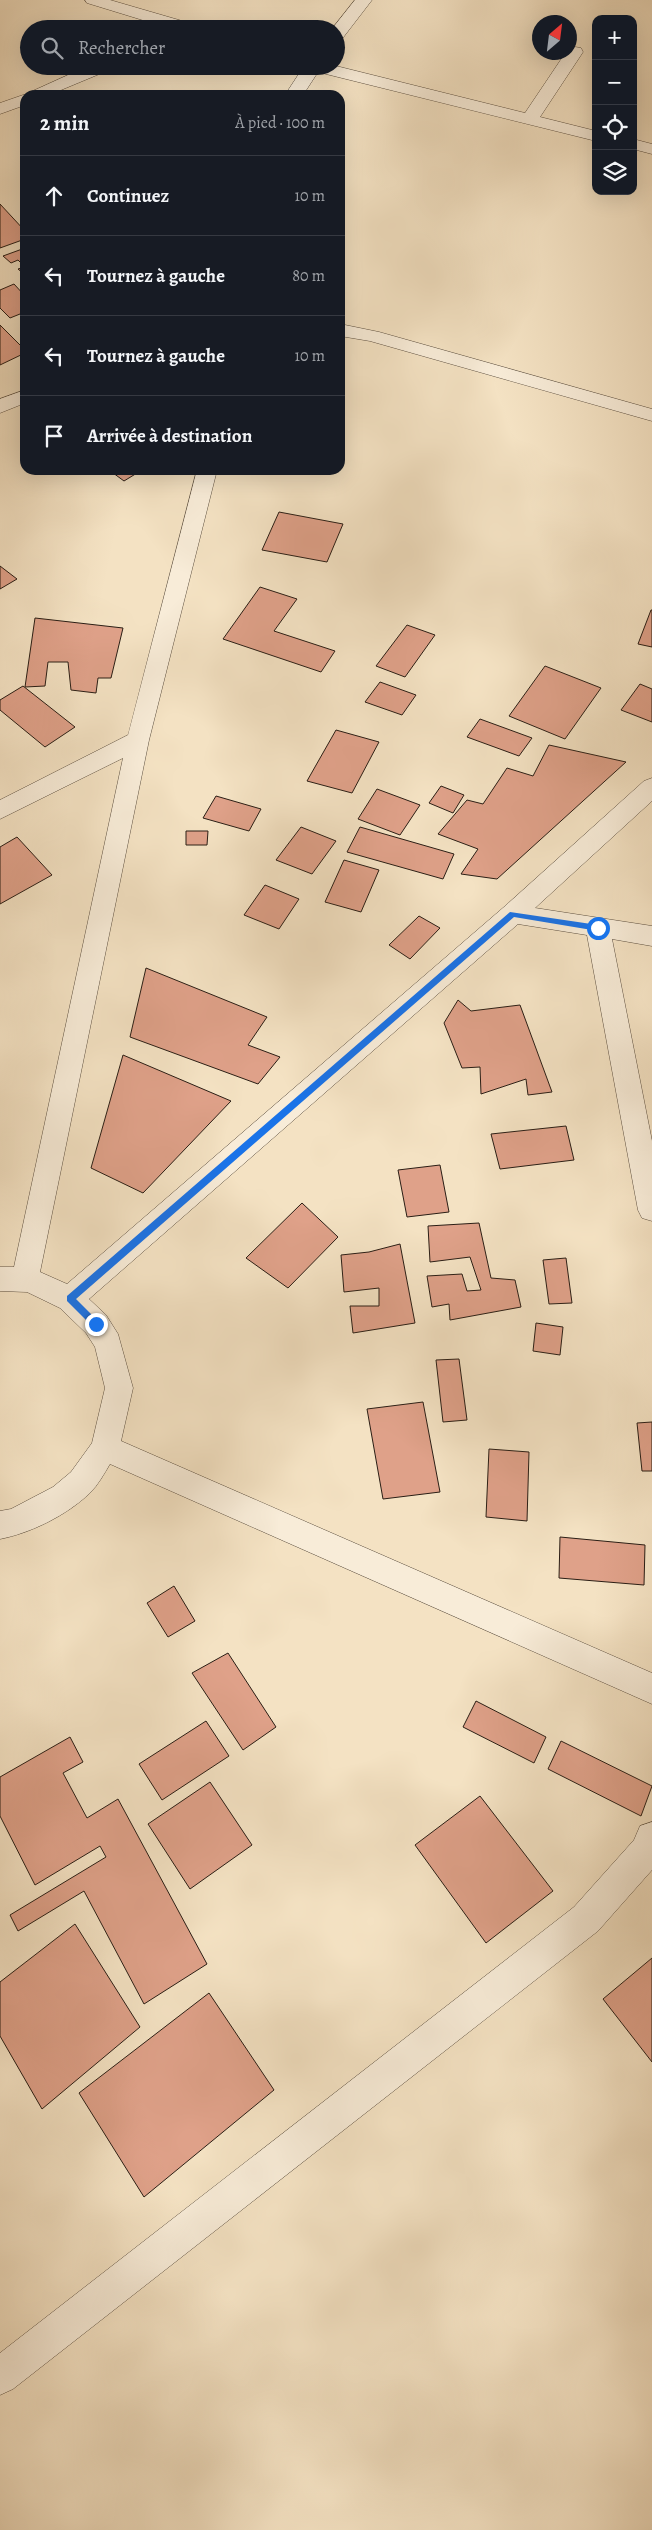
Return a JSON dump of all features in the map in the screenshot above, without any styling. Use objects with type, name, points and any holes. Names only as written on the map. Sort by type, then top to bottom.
[{"type":"street","points":[[93,0],[160,20]]},
{"type":"street","points":[[345,24],[364,0]]},
{"type":"street","points":[[529,120],[570,60]]},
{"type":"street","points":[[345,74],[592,135]]},
{"type":"street","points":[[46,90],[82,75]]},
{"type":"street","points":[[297,90],[308,75]]},
{"type":"street","points":[[0,109],[20,101]]},
{"type":"street","points":[[637,145],[652,149]]},
{"type":"street","points":[[345,331],[372,336],[652,415]]},
{"type":"street","points":[[0,406],[20,398]]},
{"type":"street","points":[[0,1525],[15,1522],[63,1497],[81,1482],[105,1448],[119,1388],[108,1343],[96,1324],[70,1299],[12,1279],[138,740],[206,475]]},
{"type":"street","points":[[0,810],[138,740]]},
{"type":"street","points":[[70,1299],[513,914],[652,787]]},
{"type":"street","points":[[513,914],[652,936]]},
{"type":"street","points":[[598,928],[652,1210]]},
{"type":"street","points":[[105,1448],[652,1689]]},
{"type":"street","points":[[0,2376],[586,1919],[646,1852],[652,1838]]},
{"type":"building","points":[[0,204],[20,226],[20,241],[0,248]]},
{"type":"building","points":[[20,250],[20,262],[18,260],[11,263],[3,256]]},
{"type":"building","points":[[14,284],[20,291],[20,314],[10,318],[0,308],[0,290]]},
{"type":"building","points":[[0,325],[20,345],[20,355],[0,365]]},
{"type":"building","points":[[116,475],[134,475],[124,481]]},
{"type":"building","points":[[279,512],[343,524],[327,562],[262,550]]},
{"type":"building","points":[[0,566],[17,579],[0,589]]},
{"type":"building","points":[[260,587],[297,599],[274,631],[335,651],[321,672],[223,639]]},
{"type":"building","points":[[652,610],[652,647],[638,644]]},
{"type":"building","points":[[35,618],[123,628],[111,678],[98,678],[96,693],[71,690],[68,662],[48,662],[45,686],[25,687]]},
{"type":"building","points":[[407,625],[435,635],[405,677],[376,666]]},
{"type":"building","points":[[545,666],[601,688],[565,739],[509,716]]},
{"type":"building","points":[[380,682],[416,695],[402,715],[365,702]]},
{"type":"building","points":[[640,684],[652,689],[652,722],[621,710]]},
{"type":"building","points":[[23,686],[75,727],[45,747],[0,710],[0,700]]},
{"type":"building","points":[[480,719],[532,738],[519,756],[467,737]]},
{"type":"building","points":[[336,730],[379,742],[352,793],[307,781]]},
{"type":"building","points":[[549,745],[626,762],[497,879],[461,874],[478,849],[438,834],[467,800],[483,804],[507,768],[533,776]]},
{"type":"building","points":[[441,786],[464,795],[453,813],[429,803]]},
{"type":"building","points":[[377,789],[420,805],[400,835],[358,819]]},
{"type":"building","points":[[216,796],[261,809],[249,831],[203,818]]},
{"type":"building","points":[[301,827],[336,841],[312,874],[276,860]]},
{"type":"building","points":[[360,827],[454,854],[443,879],[347,852]]},
{"type":"building","points":[[186,831],[208,831],[207,845],[186,845]]},
{"type":"building","points":[[17,837],[52,875],[0,904],[0,847]]},
{"type":"building","points":[[344,860],[379,870],[361,912],[325,902]]},
{"type":"building","points":[[265,885],[299,899],[279,929],[244,915]]},
{"type":"building","points":[[419,916],[440,928],[410,959],[389,945]]},
{"type":"building","points":[[146,968],[267,1017],[248,1045],[280,1057],[258,1084],[130,1037]]},
{"type":"building","points":[[458,1000],[471,1011],[520,1005],[552,1092],[528,1095],[526,1079],[481,1094],[480,1067],[462,1068],[444,1023]]},
{"type":"building","points":[[123,1055],[231,1101],[143,1193],[91,1168]]},
{"type":"building","points":[[566,1126],[574,1160],[500,1169],[491,1134]]},
{"type":"building","points":[[440,1165],[449,1212],[407,1217],[398,1170]]},
{"type":"building","points":[[302,1203],[338,1237],[288,1288],[246,1258]]},
{"type":"building","points":[[479,1223],[491,1278],[515,1280],[521,1307],[450,1320],[449,1304],[432,1307],[427,1276],[462,1274],[467,1291],[481,1290],[470,1257],[430,1262],[428,1226]]},
{"type":"building","points":[[400,1244],[415,1323],[353,1333],[350,1306],[379,1306],[379,1288],[344,1292],[341,1255],[369,1252]]},
{"type":"building","points":[[566,1258],[572,1303],[549,1304],[543,1260]]},
{"type":"building","points":[[536,1323],[563,1327],[560,1355],[533,1351]]},
{"type":"building","points":[[459,1359],[467,1420],[443,1422],[436,1360]]},
{"type":"building","points":[[423,1402],[440,1492],[383,1499],[367,1409]]},
{"type":"building","points":[[652,1422],[652,1471],[642,1471],[637,1423]]},
{"type":"building","points":[[489,1449],[529,1452],[527,1521],[486,1517]]},
{"type":"building","points":[[560,1537],[645,1545],[644,1585],[559,1578]]},
{"type":"building","points":[[174,1586],[195,1621],[168,1637],[147,1603]]},
{"type":"building","points":[[228,1653],[276,1727],[243,1750],[192,1673]]},
{"type":"building","points":[[476,1701],[546,1737],[534,1763],[463,1727]]},
{"type":"building","points":[[206,1721],[229,1756],[162,1800],[139,1764]]},
{"type":"building","points":[[70,1737],[83,1762],[63,1773],[87,1818],[118,1799],[207,1964],[144,2004],[84,1891],[18,1931],[10,1915],[106,1857],[100,1846],[35,1885],[0,1816],[0,1777]]},
{"type":"building","points":[[561,1741],[652,1786],[641,1816],[548,1769]]},
{"type":"building","points":[[210,1782],[252,1845],[190,1889],[148,1824]]},
{"type":"building","points":[[480,1796],[553,1891],[486,1943],[415,1845]]},
{"type":"building","points":[[75,1924],[140,2027],[42,2109],[0,2036],[0,1982]]},
{"type":"building","points":[[652,1958],[652,2062],[603,1999]]},
{"type":"building","points":[[209,1993],[274,2090],[144,2197],[79,2093]]},
{"type":"route","points":[[96,1324],[70,1299],[513,914],[598,928]]}]
